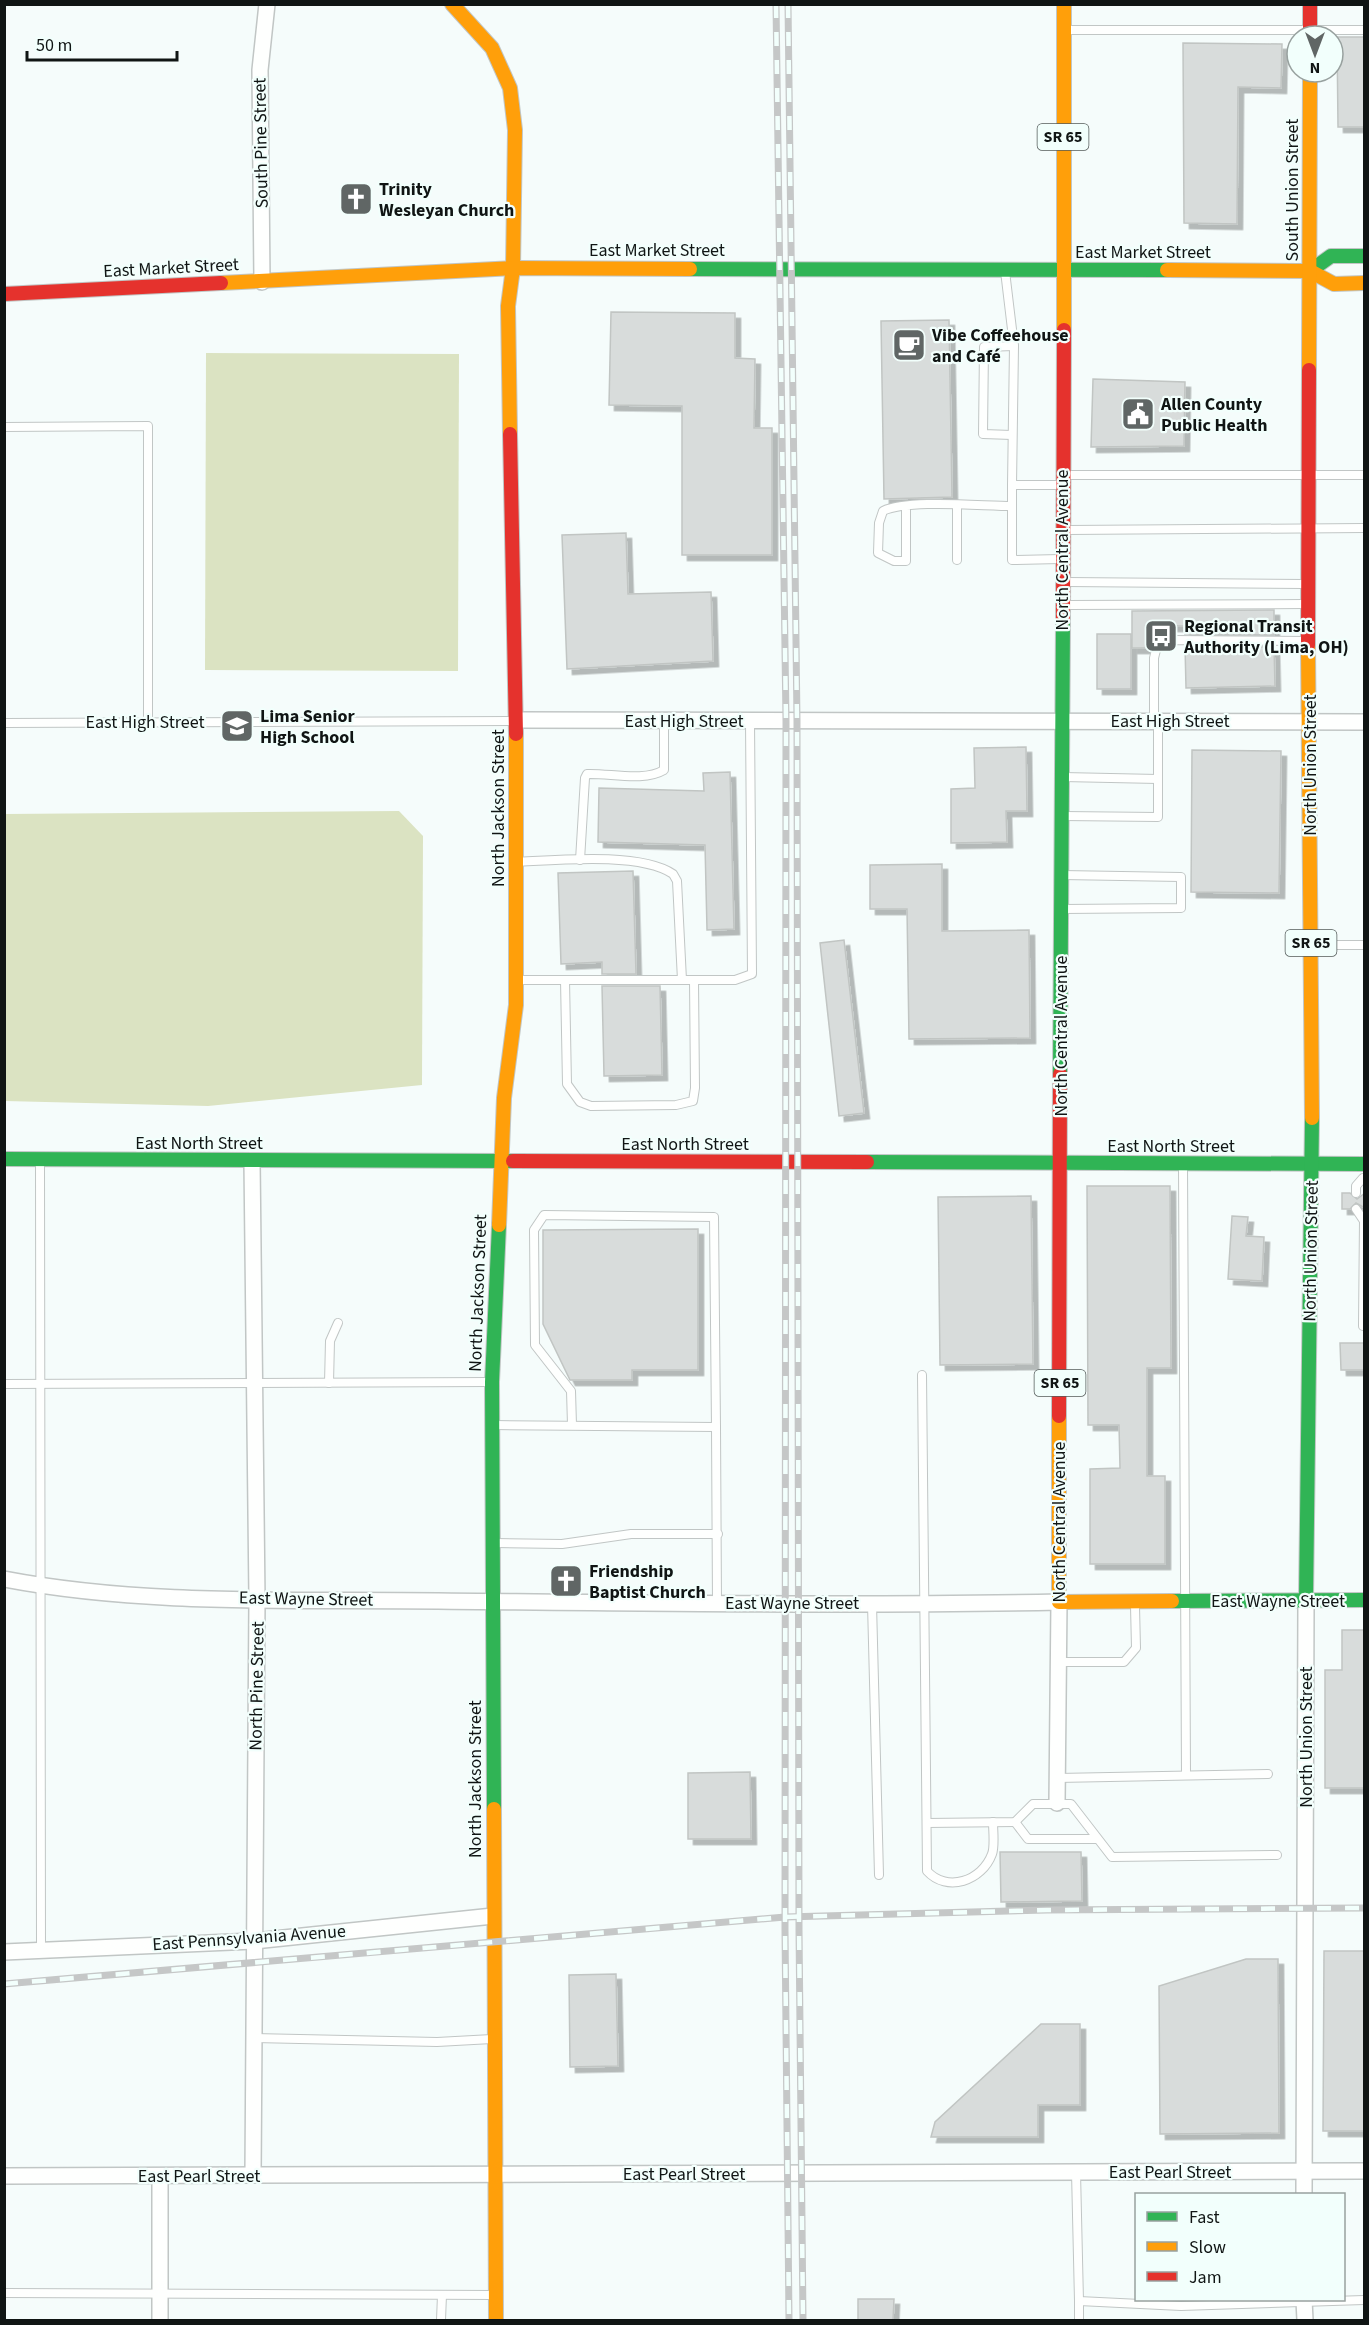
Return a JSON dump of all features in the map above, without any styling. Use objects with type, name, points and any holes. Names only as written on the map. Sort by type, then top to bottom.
[{"type":"main road","name":"North Jackson Street","points":[[452,4],[492,48],[510,88],[515,130],[513,268],[508,306],[516,720],[516,980],[501,1162],[492,1382],[496,2320]]},
{"type":"main road","name":"SR 65","points":[[1063,269],[1064,4]]},
{"type":"main road","points":[[1310,4],[1310,24]]},
{"type":"main road","name":"South Union Street","points":[[1310,84],[1310,308]]},
{"type":"main road","points":[[1310,271],[1331,256],[1365,256]]},
{"type":"main road","name":"East Market Street","points":[[4,294],[513,268],[1310,271],[1334,284],[1365,283]]},
{"type":"main road","name":"North Central Avenue","points":[[1059,1602],[1061,777],[1064,583],[1062,530],[1063,269]]},
{"type":"main road","name":"North Union Street","points":[[1306,1600],[1312,1164],[1308,604],[1310,308]]},
{"type":"main road","name":"East North Street","points":[[4,1159],[1312,1164],[1364,1172]]},
{"type":"main road","name":"East Wayne Street","points":[[1059,1602],[1365,1600]]},
{"type":"street","name":"South Pine Street","points":[[262,282],[260,70],[267,4]]},
{"type":"street","name":"East High Street","points":[[516,720],[1365,722]]},
{"type":"street","name":"North Pine Street","points":[[252,1161],[257,1599],[253,2175]]},
{"type":"street","name":"East Wayne Street","points":[[4,1579],[75,1592],[257,1599],[872,1604],[1059,1602]]},
{"type":"street","name":"North Union Street","points":[[1304,2193],[1306,1600]]},
{"type":"street","name":"North Central Avenue","points":[[1057,1803],[1059,1602]]},
{"type":"street","name":"East Pennsylvania Avenue","points":[[4,1952],[254,1941],[493,1916]]},
{"type":"street","name":"East Pearl Street","points":[[4,2176],[1365,2171]]},
{"type":"street","points":[[160,2176],[160,2320]]},
{"type":"street","points":[[1304,2301],[1305,2320]]},
{"type":"lane","points":[[1063,30],[1285,33]]},
{"type":"lane","points":[[1345,31],[1365,30]]},
{"type":"lane","points":[[1005,269],[1014,346],[1012,560],[1064,559]]},
{"type":"lane","points":[[1012,435],[983,434],[984,346],[1014,346]]},
{"type":"lane","points":[[4,427],[148,426],[148,722]]},
{"type":"lane","points":[[1012,485],[1062,480],[1309,474],[1365,475]]},
{"type":"lane","points":[[906,506],[906,561],[894,561],[878,553],[879,523],[883,511],[894,506],[906,506],[957,506],[1012,506]]},
{"type":"lane","points":[[957,506],[957,560]]},
{"type":"lane","points":[[1062,530],[1365,528]]},
{"type":"lane","points":[[1064,583],[1308,584]]},
{"type":"lane","points":[[1062,605],[1308,604]]},
{"type":"lane","points":[[1062,816],[1158,817],[1154,658],[1157,646],[1172,640],[1309,641]]},
{"type":"lane","name":"East High Street","points":[[4,723],[516,720]]},
{"type":"lane","points":[[580,860],[585,777],[587,774],[651,775],[664,770],[664,721]]},
{"type":"lane","points":[[516,980],[735,980],[752,974],[750,721]]},
{"type":"lane","points":[[1061,777],[1158,779]]},
{"type":"lane","points":[[517,862],[626,860],[650,864],[673,874],[676,881],[682,980]]},
{"type":"lane","points":[[1062,875],[1181,877],[1181,908],[1062,909]]},
{"type":"lane","points":[[1311,945],[1365,945]]},
{"type":"lane","points":[[565,980],[567,1084],[580,1102],[591,1106],[676,1105],[693,1101],[695,1088],[694,980]]},
{"type":"lane","points":[[40,1160],[41,1951]]},
{"type":"lane","points":[[1183,1164],[1186,1775]]},
{"type":"lane","points":[[1356,1193],[1356,1186],[1364,1172]]},
{"type":"lane","points":[[1356,1209],[1364,1220],[1363,1326]]},
{"type":"lane","points":[[572,1425],[571,1391],[535,1345],[534,1230],[544,1215],[714,1217],[717,1603]]},
{"type":"lane","points":[[329,1383],[330,1341],[338,1323]]},
{"type":"lane","points":[[922,1375],[927,1871],[933,1878],[943,1881],[966,1882],[976,1876],[993,1854],[993,1822]]},
{"type":"lane","points":[[4,1384],[492,1382]]},
{"type":"lane","points":[[492,1425],[716,1427]]},
{"type":"lane","points":[[492,1543],[562,1544],[631,1534],[718,1534]]},
{"type":"lane","points":[[1058,1662],[1124,1662],[1136,1648],[1135,1601]]},
{"type":"lane","points":[[872,1604],[879,1875]]},
{"type":"lane","points":[[1057,1778],[1268,1774]]},
{"type":"lane","points":[[927,1823],[1015,1822],[1033,1804],[1071,1804],[1112,1857],[1277,1855]]},
{"type":"lane","points":[[1015,1822],[1028,1839],[1096,1839]]},
{"type":"lane","points":[[254,2038],[437,2042],[494,2039]]},
{"type":"lane","points":[[1076,2172],[1079,2320]]},
{"type":"lane","points":[[4,2293],[496,2295]]},
{"type":"lane","points":[[441,2320],[442,2295]]},
{"type":"lane","points":[[1345,2300],[1365,2300]]},
{"type":"lane","points":[[1079,2301],[1181,2306],[1284,2301]]},
{"type":"green space","points":[[206,353],[459,354],[458,671],[205,670]]},
{"type":"green space","points":[[399,811],[423,836],[422,1085],[208,1106],[5,1101],[5,814]]},
{"type":"building","points":[[1345,37],[1365,37],[1365,127],[1338,127],[1338,84],[1345,84]]},
{"type":"building","points":[[1183,43],[1282,44],[1281,88],[1238,87],[1237,224],[1184,223]]},
{"type":"building","points":[[611,312],[735,313],[735,358],[755,359],[754,428],[772,428],[772,555],[682,555],[682,406],[609,405]]},
{"type":"building","points":[[949,320],[952,497],[884,499],[881,321]]},
{"type":"building","name":"Allen County Public Health","points":[[1093,379],[1185,382],[1184,446],[1091,447]]},
{"type":"building","points":[[626,533],[628,594],[711,592],[713,661],[567,669],[562,535]]},
{"type":"building","points":[[1274,610],[1274,635],[1185,634],[1185,626],[1147,626],[1147,648],[1132,648],[1132,611]]},
{"type":"building","points":[[1097,634],[1131,634],[1131,689],[1097,689]]},
{"type":"building","points":[[1185,646],[1274,647],[1275,686],[1186,688]]},
{"type":"building","points":[[1026,747],[1027,811],[1006,811],[1007,842],[951,843],[951,789],[975,788],[974,748]]},
{"type":"building","points":[[1192,750],[1281,751],[1279,893],[1191,892]]},
{"type":"building","points":[[730,772],[734,929],[707,930],[705,845],[598,842],[599,788],[704,791],[703,773]]},
{"type":"building","points":[[942,864],[942,931],[1029,930],[1030,1038],[909,1039],[907,909],[870,909],[870,865]]},
{"type":"building","points":[[633,871],[636,974],[602,974],[602,962],[561,964],[558,873]]},
{"type":"building","points":[[844,940],[864,1113],[839,1116],[820,943]]},
{"type":"building","points":[[602,986],[660,986],[662,1075],[604,1076]]},
{"type":"building","points":[[1087,1186],[1170,1186],[1171,1368],[1147,1368],[1147,1476],[1165,1476],[1165,1564],[1090,1564],[1090,1469],[1120,1468],[1119,1425],[1088,1425]]},
{"type":"building","points":[[1342,1193],[1350,1193],[1357,1199],[1365,1193],[1365,1208],[1356,1203],[1350,1209],[1342,1209]]},
{"type":"building","points":[[1031,1196],[1033,1364],[940,1365],[938,1197]]},
{"type":"building","points":[[1232,1216],[1248,1217],[1246,1236],[1264,1237],[1262,1281],[1228,1279]]},
{"type":"building","points":[[698,1229],[698,1370],[632,1370],[632,1380],[570,1380],[543,1324],[543,1230]]},
{"type":"building","points":[[1340,1343],[1365,1343],[1365,1370],[1341,1370]]},
{"type":"building","points":[[1342,1630],[1365,1630],[1365,1788],[1325,1788],[1325,1670],[1342,1670]]},
{"type":"building","points":[[750,1772],[751,1839],[688,1839],[688,1773]]},
{"type":"building","points":[[1000,1852],[1081,1852],[1082,1901],[1001,1902]]},
{"type":"building","points":[[1324,1951],[1365,1951],[1365,2131],[1323,2131]]},
{"type":"building","points":[[1246,1959],[1278,1959],[1279,2133],[1160,2134],[1159,1986]]},
{"type":"building","points":[[616,1974],[618,2066],[570,2067],[569,1975]]},
{"type":"building","points":[[1041,2024],[1080,2024],[1080,2105],[1038,2105],[1038,2137],[931,2137],[935,2122]]},
{"type":"building","points":[[858,2299],[894,2299],[893,2320],[858,2320]]},
{"type":"railway","points":[[776,4],[786,721],[785,1930],[789,2320]]},
{"type":"railway","points":[[788,4],[797,721],[799,1929],[803,2320]]},
{"type":"railway","points":[[4,1984],[785,1917],[1047,1910],[1364,1908]]},
{"type":"traffic: fast","points":[[1310,271],[1331,256],[1364,256]]},
{"type":"traffic: fast","points":[[690,269],[1167,270]]},
{"type":"traffic: fast","points":[[1060,1074],[1063,620]]},
{"type":"traffic: fast","points":[[1306,1600],[1312,1118]]},
{"type":"traffic: fast","points":[[4,1159],[513,1161]]},
{"type":"traffic: fast","points":[[867,1162],[1364,1164]]},
{"type":"traffic: fast","points":[[494,1809],[492,1382],[499,1225]]},
{"type":"traffic: fast","points":[[1172,1601],[1364,1600]]},
{"type":"traffic: slow","points":[[452,4],[492,48],[510,88],[515,130],[513,268],[508,306],[510,434]]},
{"type":"traffic: slow","points":[[1064,4],[1064,330]]},
{"type":"traffic: slow","points":[[1309,370],[1310,84]]},
{"type":"traffic: slow","points":[[221,283],[513,268],[690,269]]},
{"type":"traffic: slow","points":[[1167,270],[1310,271],[1334,284],[1364,283]]},
{"type":"traffic: slow","points":[[1308,645],[1312,1118]]},
{"type":"traffic: slow","points":[[499,1225],[504,1098],[516,1005],[516,734]]},
{"type":"traffic: slow","points":[[1059,1416],[1059,1602],[1172,1601]]},
{"type":"traffic: slow","points":[[494,1809],[496,2320]]},
{"type":"traffic: jam","points":[[1310,4],[1310,24]]},
{"type":"traffic: jam","points":[[4,294],[221,283]]},
{"type":"traffic: jam","points":[[1063,620],[1064,330]]},
{"type":"traffic: jam","points":[[1308,645],[1309,370]]},
{"type":"traffic: jam","points":[[510,434],[516,734]]},
{"type":"traffic: jam","points":[[1059,1416],[1060,1074]]},
{"type":"traffic: jam","points":[[513,1161],[867,1162]]},
{"type":"place","name":"Trinity Wesleyan Church","points":[[356,199]]},
{"type":"place","name":"Vibe Coffeehouse and Café","points":[[909,345]]},
{"type":"place","name":"Allen County Public Health","points":[[1138,414]]},
{"type":"place","name":"Regional Transit Authority (Lima, OH)","points":[[1161,636]]},
{"type":"place","name":"Lima Senior High School","points":[[237,726]]},
{"type":"place","name":"Friendship Baptist Church","points":[[566,1581]]}]
